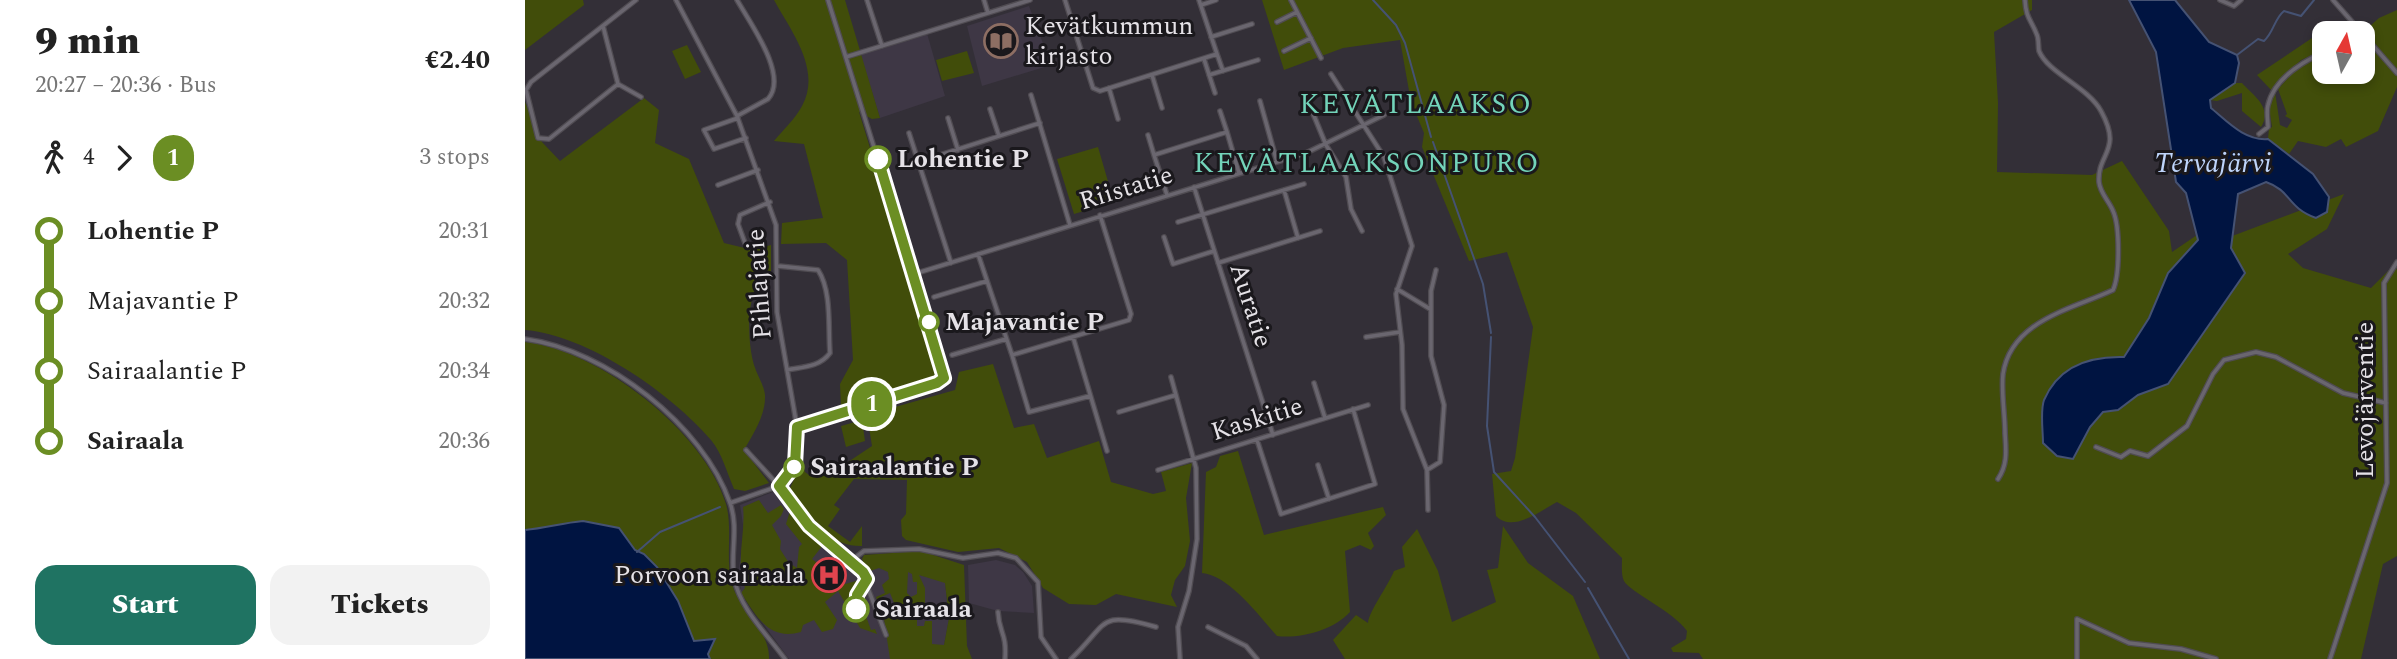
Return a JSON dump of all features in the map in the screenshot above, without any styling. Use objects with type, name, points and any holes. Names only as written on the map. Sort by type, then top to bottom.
[{"type":"street","points":[[618,84],[549,139],[538,138],[526,90],[531,82],[636,0]]},
{"type":"street","name":"Pihlajatie","points":[[676,0],[737,117],[770,202],[776,225],[776,312],[797,427],[795,465],[779,486]]},
{"type":"street","points":[[737,0],[772,65],[776,79],[768,99],[737,117],[704,130],[714,149],[746,138]]},
{"type":"street","points":[[797,427],[937,383],[944,378],[828,0]]},
{"type":"street","points":[[867,0],[882,46]]},
{"type":"street","points":[[984,0],[988,13]]},
{"type":"street","points":[[846,57],[1030,0]]},
{"type":"street","points":[[1065,0],[1093,88],[1100,91],[1217,54]]},
{"type":"street","points":[[1216,0],[1200,2],[1223,71]]},
{"type":"street","points":[[1998,479],[2004,469],[2006,449],[2003,374],[2016,341],[2045,319],[2113,290],[2118,269],[2115,213],[2100,187],[2099,173],[2110,148],[2109,131],[2100,109],[2039,51],[2036,33],[2027,21],[2025,0]]},
{"type":"street","points":[[2220,0],[2234,6],[2241,0]]},
{"type":"street","points":[[2333,0],[2351,21]]},
{"type":"street","points":[[1292,1],[1321,58]]},
{"type":"street","points":[[1277,22],[1297,12]]},
{"type":"street","points":[[1212,37],[1252,24]]},
{"type":"street","points":[[603,26],[618,84],[641,97]]},
{"type":"street","points":[[1284,51],[1311,37]]},
{"type":"street","points":[[2375,48],[2397,73]]},
{"type":"street","points":[[2259,134],[2268,127],[2267,107],[2273,92],[2303,62],[2312,58]]},
{"type":"street","points":[[1204,59],[1215,93]]},
{"type":"street","points":[[1209,75],[1258,60]]},
{"type":"street","points":[[1152,75],[1162,108]]},
{"type":"street","points":[[1331,75],[1384,157],[1412,246],[1397,289],[1403,408],[1427,470],[1428,510]]},
{"type":"street","points":[[1109,88],[1118,119]]},
{"type":"street","points":[[1305,94],[1326,145],[1346,177],[1351,209],[1362,231]]},
{"type":"street","points":[[1031,95],[1070,225]]},
{"type":"street","points":[[1260,100],[1277,162]]},
{"type":"street","points":[[990,109],[999,136]]},
{"type":"street","points":[[1220,111],[1239,173]]},
{"type":"street","name":"Riistatie","points":[[914,274],[1277,162],[1326,145],[1384,115]]},
{"type":"street","points":[[949,118],[958,150]]},
{"type":"street","points":[[918,162],[1039,123]]},
{"type":"street","points":[[1154,155],[1227,132]]},
{"type":"street","points":[[909,133],[951,263]]},
{"type":"street","points":[[1148,135],[1167,195]]},
{"type":"street","points":[[718,186],[758,170]]},
{"type":"street","points":[[1178,222],[1304,184]]},
{"type":"street","name":"Auratie","points":[[1194,187],[1273,435]]},
{"type":"street","points":[[1284,190],[1298,238]]},
{"type":"street","points":[[745,243],[738,224],[740,215],[770,202]]},
{"type":"street","points":[[1012,355],[1131,317],[1100,215]]},
{"type":"street","points":[[1218,263],[1319,231]]},
{"type":"street","points":[[1164,237],[1173,264],[1214,251]]},
{"type":"street","points":[[978,254],[1029,412],[1090,396]]},
{"type":"street","name":"Levojärventie","points":[[2330,659],[2387,483],[2384,283],[2397,262]]},
{"type":"street","points":[[778,266],[818,270],[824,279],[829,353],[825,360],[816,365],[787,370]]},
{"type":"street","points":[[1427,470],[1440,462],[1444,433],[1444,405],[1431,363],[1430,309],[1436,270]]},
{"type":"street","points":[[934,297],[987,281]]},
{"type":"street","points":[[1397,289],[1430,309]]},
{"type":"street","points":[[1366,337],[1401,332]]},
{"type":"street","points":[[1073,337],[1107,451]]},
{"type":"street","points":[[525,339],[548,343],[584,357],[662,410],[696,442],[730,503],[737,590],[785,659]]},
{"type":"street","points":[[951,355],[1006,339]]},
{"type":"street","points":[[2096,447],[2121,457],[2130,451],[2148,456],[2187,426],[2213,374],[2224,360],[2256,352],[2276,357],[2343,393],[2386,403]]},
{"type":"street","points":[[1171,377],[1195,458],[1197,539],[1189,591],[1178,627],[1181,659]]},
{"type":"street","points":[[1314,383],[1325,418]]},
{"type":"street","points":[[1119,412],[1176,395]]},
{"type":"street","name":"Kaskitie","points":[[1158,470],[1368,405]]},
{"type":"street","points":[[1257,439],[1281,514],[1329,499],[1375,484],[1353,409]]},
{"type":"street","points":[[746,450],[779,486],[809,526],[852,560],[866,576],[887,635]]},
{"type":"street","points":[[1318,466],[1329,499]]},
{"type":"street","points":[[730,503],[779,486]]},
{"type":"street","points":[[852,560],[864,551],[919,549],[963,558],[998,554],[1016,558],[1038,582],[1041,637],[1056,659]]},
{"type":"street","points":[[998,612],[999,623],[1007,638],[1005,659]]},
{"type":"street","points":[[1071,659],[1096,628],[1109,622],[1125,618],[1156,627]]},
{"type":"street","points":[[2077,659],[2077,619],[2129,643],[2181,649],[2216,659]]},
{"type":"street","points":[[1208,627],[1246,646],[1257,659]]},
{"type":"shaded area","points":[[1029,6],[1051,65],[982,86],[967,26]]},
{"type":"shaded area","points":[[926,30],[945,96],[880,118],[859,50]]},
{"type":"shaded area","name":"Porvoon sairaala","points":[[778,490],[801,520],[862,559],[945,582],[949,619],[944,645],[936,659],[789,659],[741,593],[739,568],[744,531],[740,505]]},
{"type":"shaded area","points":[[996,560],[1015,565],[1023,572],[1032,586],[1034,613],[998,611],[969,603],[968,565]]},
{"type":"green space","points":[[525,0],[583,0],[584,5],[525,50]]},
{"type":"green space","points":[[774,0],[845,0],[880,118],[872,119],[859,112],[939,371],[935,377],[841,407],[840,384],[853,360],[847,260],[826,243],[781,244],[782,223],[823,218],[804,144],[774,141],[802,106],[808,79],[802,51]]},
{"type":"green space","points":[[1262,0],[2032,0],[2032,10],[1994,32],[1998,103],[1997,172],[2092,175],[2122,161],[2169,231],[2172,252],[2197,235],[2219,241],[2344,194],[2327,229],[2288,254],[2303,268],[2371,288],[2388,271],[2397,269],[2397,556],[2383,564],[2361,659],[1703,659],[1699,653],[1673,652],[1671,648],[1686,639],[1687,631],[1672,616],[1624,581],[1622,558],[1576,513],[1557,502],[1527,519],[1510,522],[1496,516],[1492,474],[1511,471],[1515,458],[1533,327],[1507,252],[1469,261],[1422,147],[1424,133],[1411,102],[1400,40],[1343,48],[1284,70]]},
{"type":"green space","points":[[2397,10],[2397,87],[2378,131],[2346,147],[2341,139],[2326,147],[2298,141],[2289,154],[2268,139],[2269,128],[2272,127],[2269,108],[2275,92],[2280,125],[2287,128],[2292,120],[2285,116],[2287,114],[2278,89],[2303,62],[2312,58],[2312,84],[2375,84],[2375,22]]},
{"type":"green space","points":[[2312,38],[2312,55],[2301,60],[2272,91],[2257,75]]},
{"type":"green space","points":[[687,45],[701,72],[685,79],[672,51]]},
{"type":"green space","points":[[967,51],[974,73],[942,81],[936,60]]},
{"type":"green space","points":[[2235,83],[2242,83],[2261,103],[2265,114],[2261,127],[2242,111],[2242,93],[2217,101],[2210,100]]},
{"type":"green space","points":[[644,98],[659,110],[655,143],[689,159],[724,243],[753,250],[771,245],[771,271],[756,287],[749,328],[755,369],[764,391],[765,402],[758,424],[744,450],[769,483],[745,491],[734,489],[711,440],[651,386],[626,369],[575,343],[549,334],[525,330],[525,102],[542,142],[560,161]]},
{"type":"green space","points":[[1098,147],[1114,202],[1074,214],[1057,159]]},
{"type":"green space","points":[[525,342],[554,348],[616,378],[673,423],[696,449],[714,477],[726,504],[732,584],[765,639],[769,659],[525,659]]},
{"type":"green space","points":[[993,364],[1014,428],[1034,424],[1047,458],[1099,441],[1111,482],[1153,494],[1166,491],[1161,472],[1192,463],[1186,498],[1190,541],[1185,566],[1175,580],[1171,595],[1177,607],[1116,594],[1096,605],[1069,604],[1043,588],[1027,562],[999,548],[958,552],[906,540],[902,536],[901,520],[906,514],[907,480],[854,479],[834,505],[840,509],[828,526],[850,542],[862,526],[862,546],[838,541],[811,518],[790,488],[802,463],[805,472],[812,477],[830,474],[872,446],[867,415],[955,390],[959,372]]},
{"type":"green space","points":[[862,420],[865,441],[846,447],[841,426]]},
{"type":"green space","points":[[1238,451],[1264,535],[1383,507],[1386,515],[1368,533],[1374,546],[1371,550],[1360,545],[1345,551],[1350,612],[1335,624],[1306,634],[1277,636],[1233,589],[1223,581],[1202,573],[1206,472],[1216,467],[1220,456]]},
{"type":"green space","points":[[759,500],[768,513],[781,505],[784,509],[772,525],[781,541],[780,549],[789,563],[797,568],[799,547],[802,544],[786,524],[791,508],[811,533],[835,551],[831,553],[823,545],[812,559],[832,574],[838,586],[863,579],[868,593],[859,597],[871,630],[875,629],[877,634],[860,628],[838,591],[825,602],[837,620],[833,629],[822,632],[814,620],[803,625],[801,632],[790,634],[780,633],[765,625],[741,593],[745,588],[741,568],[743,507]]},
{"type":"green space","points":[[1503,526],[1528,563],[1573,596],[1600,659],[1345,659],[1333,640],[1356,615],[1368,623],[1394,571],[1405,567],[1402,547],[1417,529],[1438,571],[1452,622],[1496,602],[1487,570],[1498,568]]},
{"type":"green space","points":[[921,551],[964,565],[967,646],[972,659],[890,659],[884,619],[876,597],[885,593],[882,585],[889,579],[888,572],[879,568],[867,572],[862,559],[864,555]],"holes":[[[908,572],[912,574],[913,582],[917,582],[917,594],[911,597],[907,593]],[[919,575],[945,583],[949,618],[944,645],[932,644],[932,621],[925,621],[924,626],[917,626],[917,611],[925,610],[925,588]],[[890,593],[898,616],[888,616],[881,597]]]},
{"type":"water","name":"Tervajärvi","points":[[2129,0],[2175,0],[2209,42],[2237,55],[2239,63],[2235,83],[2210,100],[2211,108],[2244,134],[2268,139],[2313,174],[2329,197],[2327,212],[2316,218],[2299,209],[2281,190],[2266,182],[2238,194],[2231,248],[2245,273],[2168,384],[2138,395],[2118,410],[2103,412],[2090,427],[2073,459],[2057,456],[2043,443],[2043,405],[2050,388],[2058,378],[2077,365],[2100,358],[2124,357],[2149,318],[2168,273],[2198,240],[2186,193],[2176,182],[2156,52]]},
{"type":"water","points":[[583,521],[619,528],[635,550],[644,554],[657,567],[678,601],[694,641],[715,639],[708,654],[710,659],[525,659],[525,530]]},
{"type":"waterway","points":[[1373,0],[1396,25],[1405,43],[1431,137]]},
{"type":"waterway","points":[[2237,55],[2258,39],[2264,41],[2284,11],[2301,16],[2314,0]]},
{"type":"waterway","points":[[1433,142],[1483,284],[1491,333]]},
{"type":"waterway","points":[[1491,337],[1487,426],[1494,472],[1535,517],[1585,582]]},
{"type":"waterway","points":[[637,552],[660,532],[720,507]]},
{"type":"waterway","points":[[1588,588],[1629,659]]},
{"type":"bus line","name":"1","points":[[856,609],[857,595],[867,579],[863,572],[809,526],[779,486],[787,479],[795,465],[798,448],[797,427],[937,383],[944,378],[945,374],[878,159]]},
{"type":"place","name":"Kevätkummun kirjasto","points":[[1001,41]]},
{"type":"place","name":"Lohentie P","points":[[878,159]]},
{"type":"place","name":"Majavantie P","points":[[929,322]]},
{"type":"place","name":"Sairaalantie P","points":[[794,467]]},
{"type":"place","name":"Porvoon sairaala","points":[[829,575]]},
{"type":"place","name":"Sairaala","points":[[856,609]]},
{"type":"district","name":"KEVÄTLAAKSO","points":[[1416,104]]},
{"type":"district","name":"KEVÄTLAAKSONPURO","points":[[1367,163]]}]
